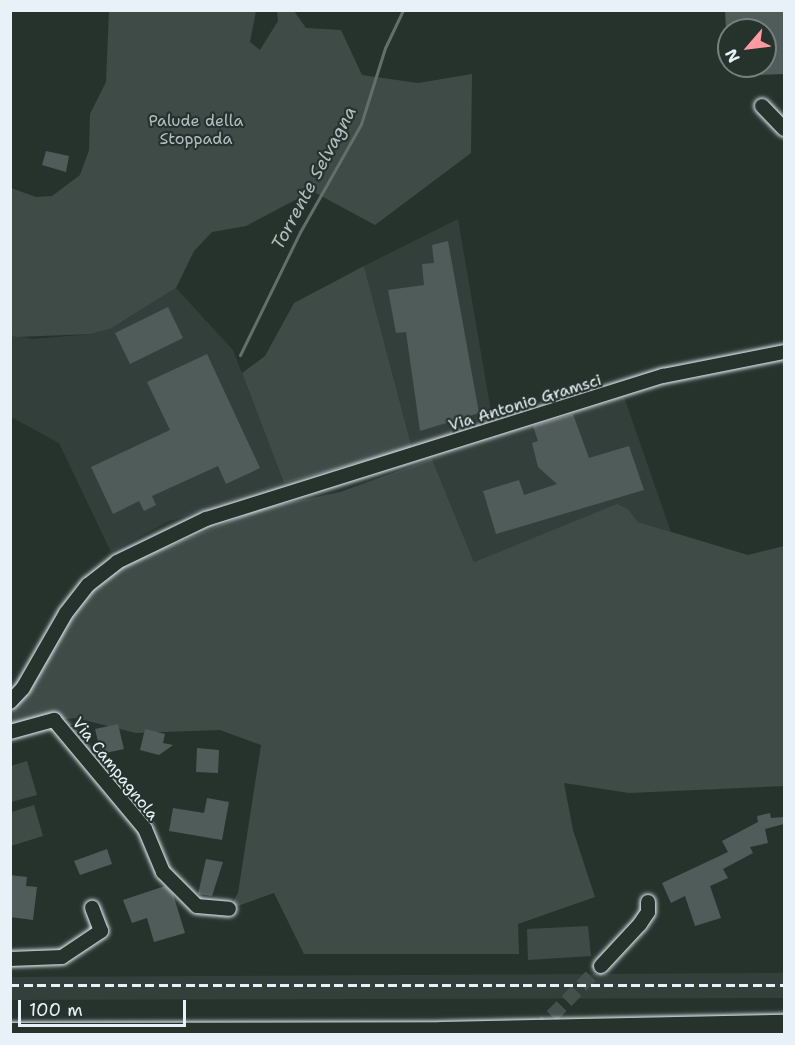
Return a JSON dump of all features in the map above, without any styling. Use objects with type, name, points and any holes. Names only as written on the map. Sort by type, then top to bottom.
[{"type":"highway","points":[[10,1033],[431,1033],[784,1024]]},
{"type":"street","points":[[762,106],[784,129]]},
{"type":"street","name":"Via Antonio Gramsci","points":[[10,702],[41,661],[66,613],[88,585],[117,562],[206,519],[663,376],[784,352]]},
{"type":"street","name":"Via Campagnola","points":[[10,732],[54,720],[145,829],[163,872],[197,906],[229,909]]},
{"type":"street","points":[[601,966],[640,924],[648,912],[648,902]]},
{"type":"street","points":[[10,959],[62,957],[101,931],[92,908]]},
{"type":"shaded area","points":[[458,219],[493,423],[412,448],[364,266]]},
{"type":"shaded area","points":[[176,288],[233,350],[284,483],[167,522],[111,552],[59,443],[11,417],[11,335],[33,339],[91,334],[110,329]]},
{"type":"shaded area","points":[[624,397],[671,532],[638,522],[628,509],[617,505],[474,562],[432,459]]},
{"type":"shaded area","points":[[784,973],[784,998],[10,1000],[11,977]]},
{"type":"green space","name":"Palude della Stoppada","points":[[109,11],[256,11],[250,42],[260,50],[278,21],[277,11],[294,11],[306,28],[341,30],[362,75],[418,83],[472,74],[471,153],[375,225],[312,191],[246,226],[212,232],[194,251],[176,288],[110,329],[91,334],[16,337],[10,335],[11,188],[36,197],[52,196],[80,175],[89,150],[90,114],[106,82]]},
{"type":"green space","points":[[364,266],[412,448],[284,483],[242,373],[265,356],[294,303]]},
{"type":"green space","points":[[432,459],[474,562],[617,504],[628,509],[638,522],[748,555],[784,546],[784,786],[629,793],[564,783],[573,830],[595,897],[518,924],[519,954],[304,954],[274,893],[229,909],[238,893],[261,745],[220,730],[136,733],[76,718],[27,723],[11,730],[11,712],[101,574],[260,509],[340,492]]},
{"type":"green space","points":[[27,761],[37,795],[11,802],[11,766]]},
{"type":"green space","points":[[34,805],[43,836],[11,846],[11,812]]},
{"type":"green space","points":[[588,926],[591,956],[528,960],[527,929]]},
{"type":"building","points":[[725,10],[784,10],[784,74],[777,74],[777,18],[725,18]]},
{"type":"building","points":[[46,151],[69,156],[66,172],[42,165]]},
{"type":"building","points":[[448,241],[479,413],[420,431],[406,332],[396,333],[388,290],[424,285],[422,264],[434,263],[432,245]]},
{"type":"building","points":[[168,307],[183,338],[130,364],[115,333]]},
{"type":"building","points":[[207,354],[260,468],[226,484],[218,466],[152,496],[156,505],[144,511],[139,501],[113,514],[91,467],[170,430],[147,382]]},
{"type":"building","points":[[573,414],[589,458],[629,446],[644,490],[496,534],[483,491],[519,480],[524,495],[557,484],[538,467],[532,443],[538,441],[533,426]]},
{"type":"building","points":[[118,724],[124,749],[101,754],[95,729]]},
{"type":"building","points":[[145,729],[165,734],[163,743],[173,745],[159,755],[140,750]]},
{"type":"building","points":[[197,748],[219,750],[218,773],[196,772]]},
{"type":"building","points":[[207,798],[229,802],[222,840],[169,831],[173,808],[204,813]]},
{"type":"building","points":[[770,813],[771,818],[784,817],[784,824],[765,829],[768,843],[750,847],[753,853],[723,869],[728,878],[710,886],[721,918],[695,926],[685,896],[671,903],[662,883],[728,852],[722,841],[758,822],[757,816]]},
{"type":"building","points":[[107,849],[112,864],[80,875],[74,861]]},
{"type":"building","points":[[206,859],[223,862],[212,896],[198,894]]},
{"type":"building","points":[[10,875],[27,877],[26,886],[37,887],[33,920],[10,917]]},
{"type":"building","points":[[165,886],[173,894],[185,933],[154,942],[147,918],[132,923],[123,900]]},
{"type":"waterway","name":"Torrente Selvagna","points":[[240,355],[300,232],[361,124],[385,48],[403,10]]},
{"type":"tunnel","points":[[537,1031],[601,966]]},
{"type":"railway","points":[[10,985],[784,985]]}]
